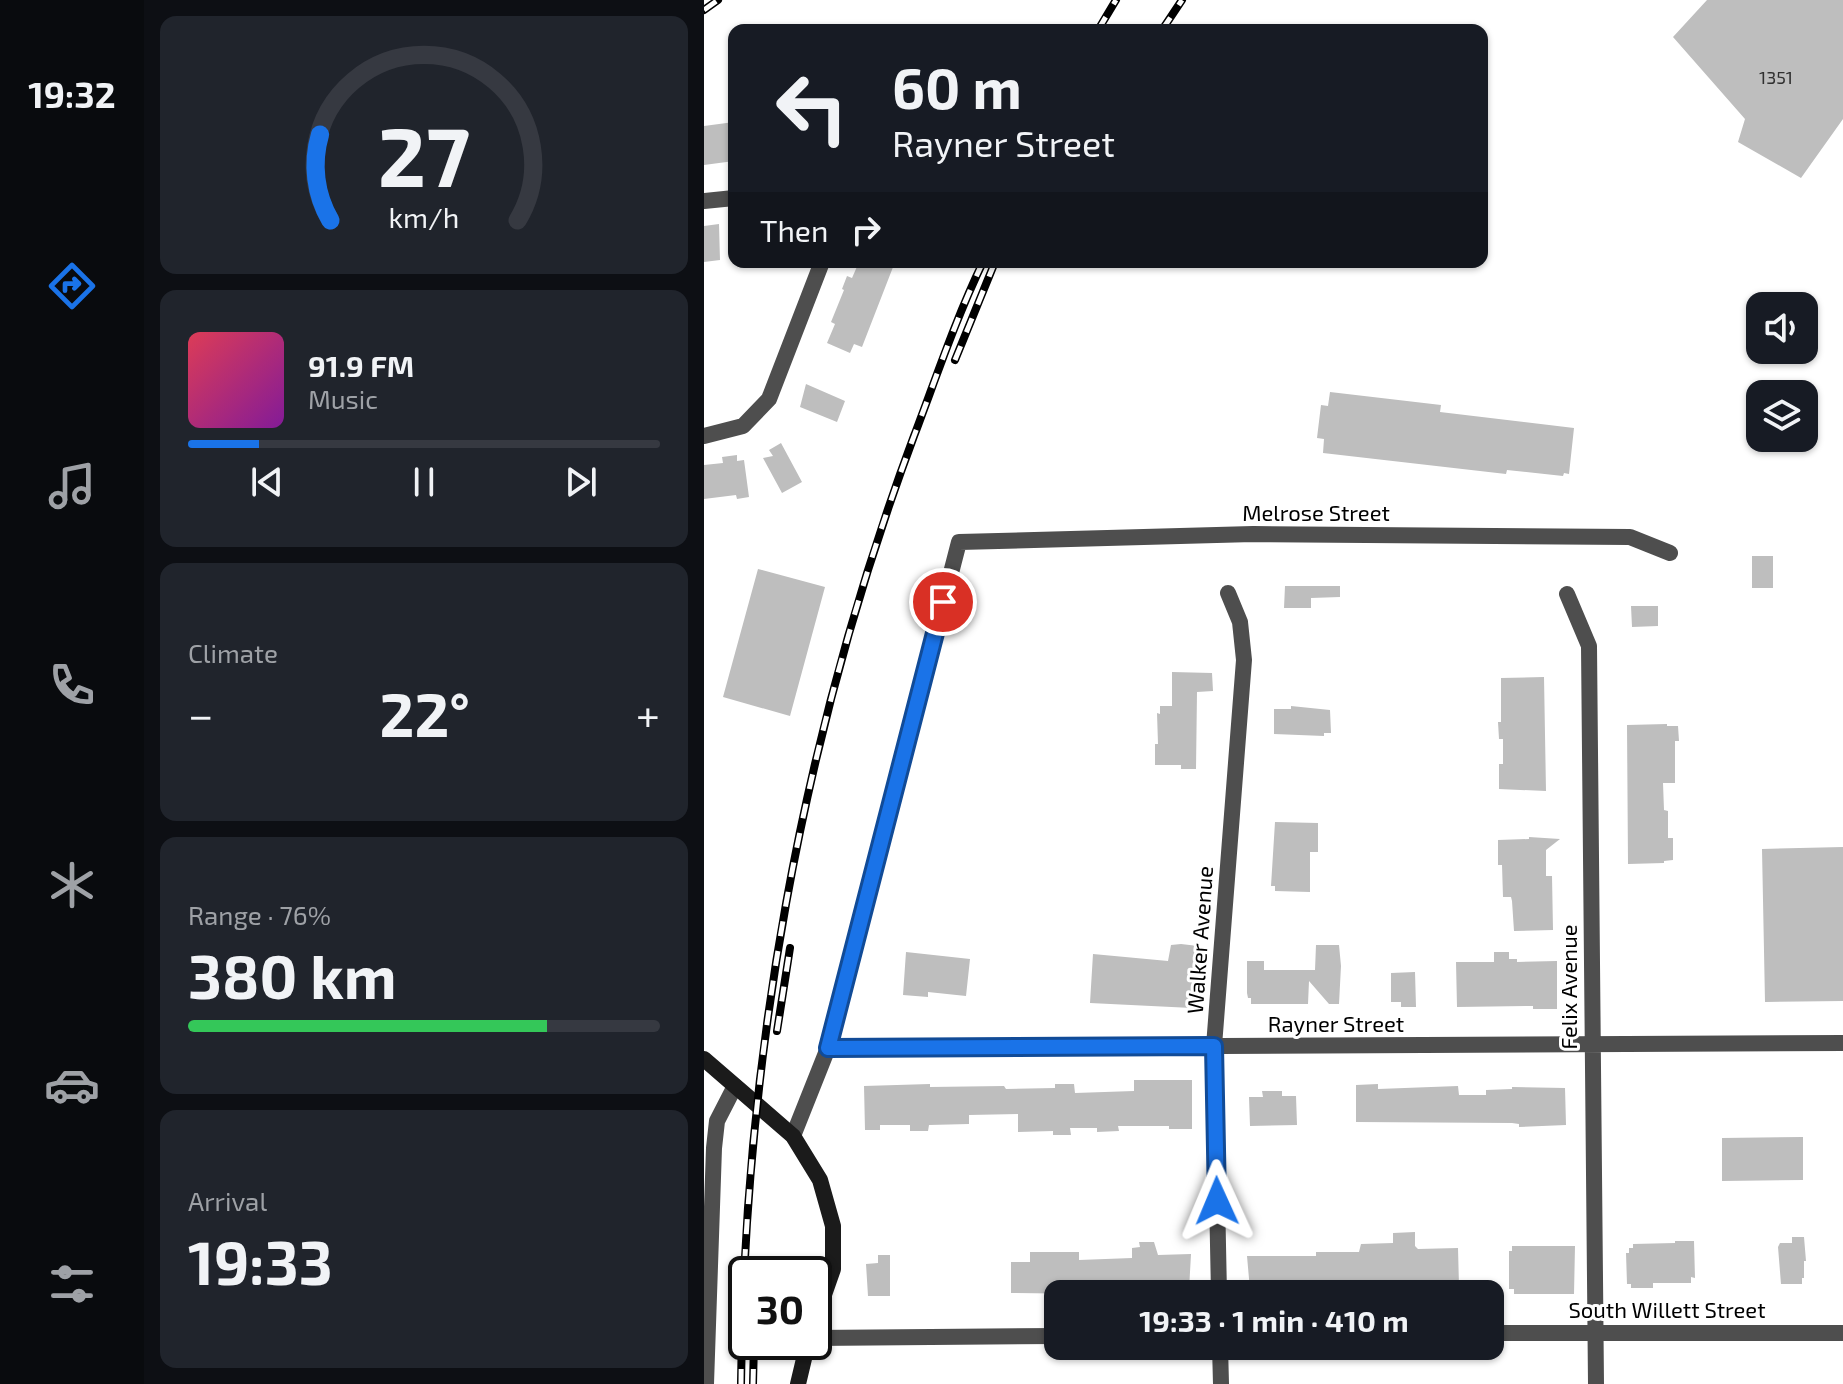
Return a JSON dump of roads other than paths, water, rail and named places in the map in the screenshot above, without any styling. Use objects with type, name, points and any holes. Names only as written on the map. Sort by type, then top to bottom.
[{"type":"main road","points":[[704,1059],[793,1136],[820,1180],[833,1226],[832,1272]]},
{"type":"main road","points":[[798,1384],[804,1360]]},
{"type":"street","points":[[704,201],[728,199]]},
{"type":"street","points":[[704,436],[743,426],[769,399],[820,268]]},
{"type":"street","name":"Melrose Street","points":[[828,1048],[959,542],[1253,534],[1630,537],[1670,553]]},
{"type":"street","name":"Walker Avenue","points":[[1219,1280],[1214,1046],[1244,660],[1240,622],[1228,593]]},
{"type":"street","name":"Felix Avenue","points":[[1567,594],[1589,646],[1596,1384]]},
{"type":"street","name":"Rayner Street","points":[[828,1048],[1843,1043]]},
{"type":"street","points":[[793,1136],[828,1048]]},
{"type":"street","points":[[706,1384],[714,1148],[717,1121],[735,1086]]},
{"type":"street","name":"South Willett Street","points":[[1504,1333],[1843,1333]]},
{"type":"street","points":[[832,1338],[1044,1336]]},
{"type":"street","points":[[1220,1360],[1221,1384]]},
{"type":"railway","points":[[704,10],[718,0]]},
{"type":"railway","points":[[1102,24],[1116,0]]},
{"type":"railway","points":[[1166,24],[1182,0]]},
{"type":"railway","points":[[741,1384],[753,1142],[767,1022],[786,902],[810,784],[874,550],[947,348],[980,268]]},
{"type":"railway","points":[[955,360],[993,268]]},
{"type":"railway","points":[[777,1031],[790,948]]},
{"type":"railway","points":[[753,1384],[754,1360]]}]
